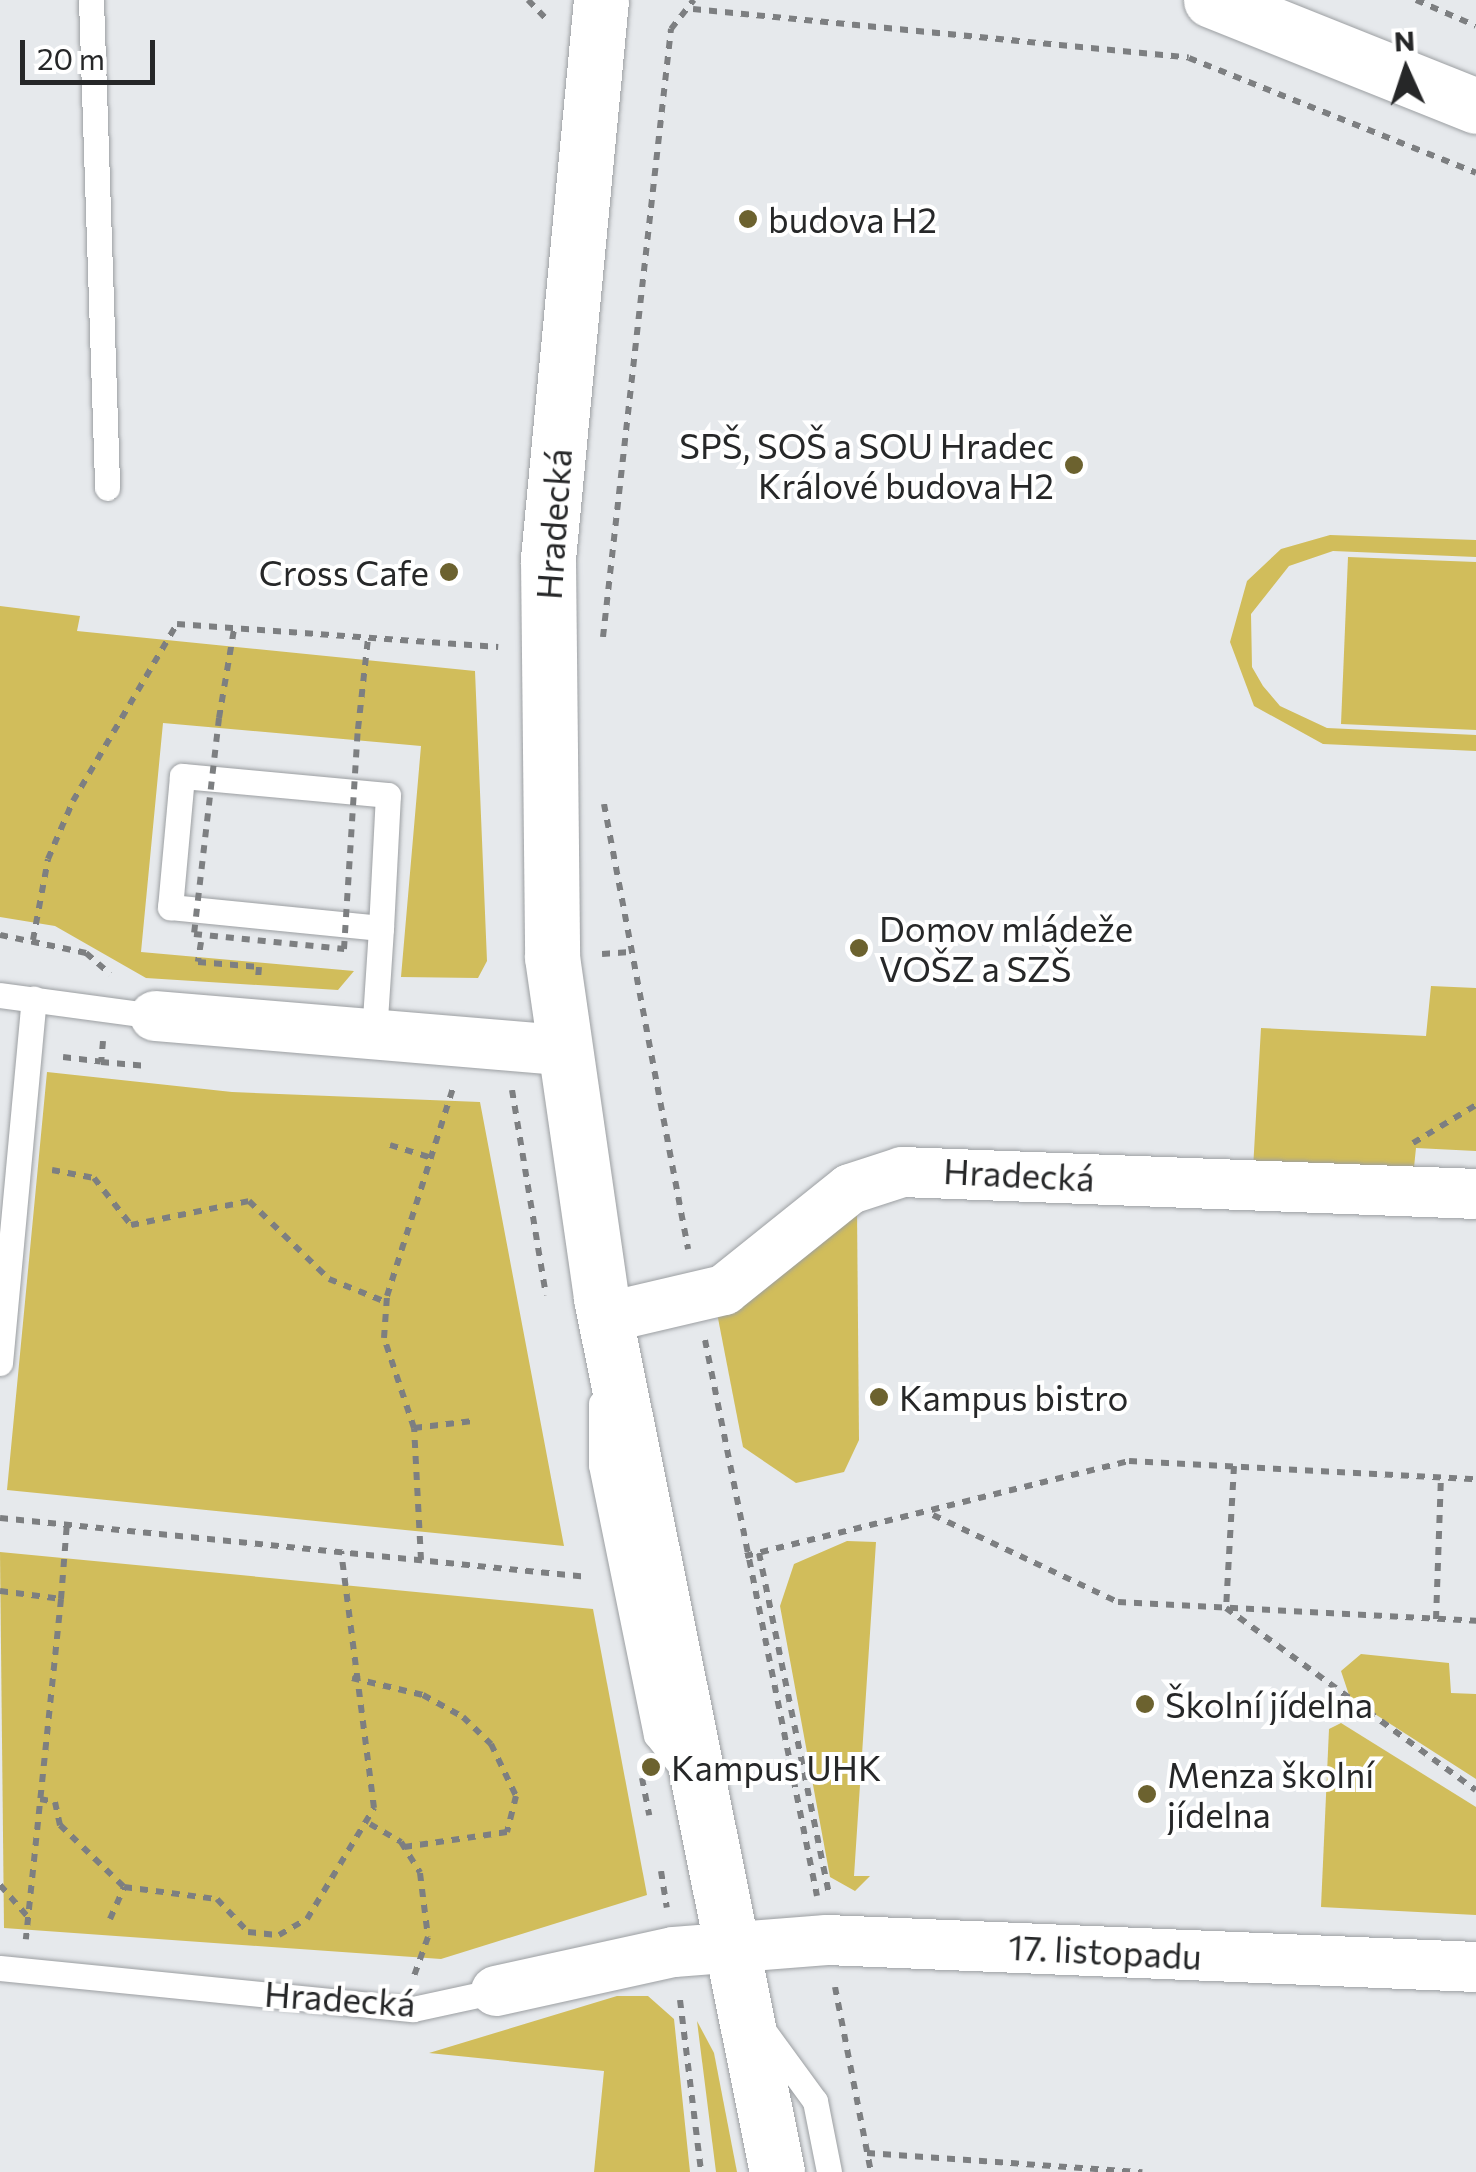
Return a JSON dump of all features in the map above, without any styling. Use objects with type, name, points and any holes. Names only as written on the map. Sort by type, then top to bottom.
[{"type":"street","points":[[1211,0],[1476,106]]},
{"type":"street","name":"Hradecká","points":[[579,15],[546,617],[546,873],[562,1050],[603,1308],[735,1944],[777,2172]]},
{"type":"street","points":[[155,1016],[562,1050]]},
{"type":"street","name":"Hradecká","points":[[603,1308],[698,1300],[744,1278],[850,1189],[902,1172],[1476,1194]]},
{"type":"street","name":"Hradecká","points":[[496,1991],[664,1925],[735,1944]]},
{"type":"street","name":"17. listopadu","points":[[735,1944],[826,1940],[1476,1967]]},
{"type":"lane","points":[[90,0],[108,488]]},
{"type":"lane","points":[[374,1034],[388,794],[182,776],[170,907],[380,928]]},
{"type":"lane","points":[[0,994],[155,1016]]},
{"type":"lane","points":[[0,1363],[34,999]]},
{"type":"lane","name":"Hradecká","points":[[0,1968],[413,2009],[496,1991]]},
{"type":"lane","points":[[746,2007],[815,2100],[829,2172]]},
{"type":"path","points":[[528,0],[579,15]]},
{"type":"path","points":[[1416,0],[1476,26]]},
{"type":"path","points":[[600,660],[672,30],[694,4],[1190,58],[1476,173]]},
{"type":"path","points":[[33,940],[48,859],[73,801],[177,624],[498,647]]},
{"type":"path","points":[[234,629],[219,718],[194,934],[344,949],[368,638]]},
{"type":"path","points":[[601,788],[745,1556],[871,2172]]},
{"type":"path","points":[[202,936],[198,962],[259,967]]},
{"type":"path","points":[[421,1560],[414,1428],[384,1338],[386,1302],[436,1159],[454,1084]]},
{"type":"path","points":[[390,1145],[436,1159]]},
{"type":"path","points":[[14,1220],[41,1221],[46,1170],[94,1178],[131,1225],[250,1201],[329,1279],[386,1302]]},
{"type":"path","points":[[414,1428],[474,1420]]},
{"type":"path","points":[[745,1556],[932,1515],[1129,1461],[1476,1480]]},
{"type":"path","points":[[1226,1608],[1234,1466]]},
{"type":"path","points":[[1436,1620],[1441,1478]]},
{"type":"path","points":[[932,1515],[1118,1602],[1476,1621]]},
{"type":"path","points":[[1,1519],[600,1578]]},
{"type":"path","points":[[45,1945],[26,1944],[67,1523]]},
{"type":"path","points":[[40,1800],[55,1802],[60,1825],[124,1887],[218,1899],[248,1932],[279,1936],[307,1919],[370,1824],[374,1788],[352,1678],[341,1551]]},
{"type":"path","points":[[758,1552],[829,1895],[826,1940],[847,1992]]},
{"type":"path","points":[[0,1591],[61,1599]]},
{"type":"path","points":[[1226,1608],[1476,1790]]},
{"type":"path","points":[[352,1678],[423,1695],[463,1718],[491,1744],[516,1796],[507,1832],[404,1847]]},
{"type":"path","points":[[639,1764],[650,1820]]},
{"type":"path","points":[[370,1824],[404,1847],[426,1901],[428,1938],[414,1978]]},
{"type":"path","points":[[658,1857],[664,1925],[701,2172]]},
{"type":"path","points":[[0,1885],[29,1918]]},
{"type":"path","points":[[110,1919],[124,1887]]},
{"type":"path","points":[[394,1976],[427,1980]]},
{"type":"path","points":[[867,2153],[1142,2172]]},
{"type":"shaded area","points":[[1330,535],[1476,540],[1476,557],[1333,551],[1289,566],[1251,614],[1252,667],[1263,686],[1280,706],[1327,728],[1476,735],[1476,751],[1323,744],[1254,706],[1230,642],[1247,581],[1281,549]]},
{"type":"shaded area","points":[[1348,557],[1476,562],[1476,730],[1341,724]]},
{"type":"shaded area","points":[[0,606],[80,616],[77,631],[475,671],[487,961],[478,978],[401,977],[421,746],[163,723],[141,952],[354,971],[338,990],[146,978],[55,926],[0,917]]},
{"type":"shaded area","points":[[1431,986],[1476,988],[1476,1151],[1416,1148],[1413,1177],[1253,1169],[1261,1028],[1426,1036]]},
{"type":"shaded area","points":[[47,1072],[232,1092],[480,1102],[564,1546],[7,1490]]},
{"type":"shaded area","points":[[857,1209],[859,1440],[844,1472],[796,1483],[743,1447],[717,1313]]},
{"type":"shaded area","points":[[847,1541],[876,1542],[854,1876],[870,1876],[855,1891],[830,1877],[780,1606],[794,1564]]},
{"type":"shaded area","points":[[0,1552],[593,1609],[647,1895],[441,1959],[4,1928]]},
{"type":"shaded area","points":[[1361,1654],[1449,1663],[1451,1693],[1476,1694],[1476,1779],[1350,1698],[1341,1671]]},
{"type":"shaded area","points":[[1341,1723],[1476,1807],[1476,1915],[1321,1907],[1329,1729]]},
{"type":"shaded area","points":[[617,1996],[648,1996],[674,2019],[690,2172],[594,2172],[604,2071],[429,2053]]},
{"type":"shaded area","points":[[697,2021],[714,2053],[737,2172],[716,2172]]},
{"type":"place","name":"budova H2","points":[[748,219]]},
{"type":"place","name":"SPŠ, SOŠ a SOU Hradec Králové budova H2","points":[[1074,465]]},
{"type":"place","name":"Cross Cafe","points":[[449,572]]},
{"type":"place","name":"Domov mládeže VOŠZ a SZŠ","points":[[859,948]]},
{"type":"place","name":"Kampus bistro","points":[[879,1397]]},
{"type":"place","name":"Školní jídelna","points":[[1145,1704]]},
{"type":"place","name":"Kampus UHK","points":[[651,1767]]},
{"type":"place","name":"Menza školní jídelna","points":[[1147,1794]]}]
